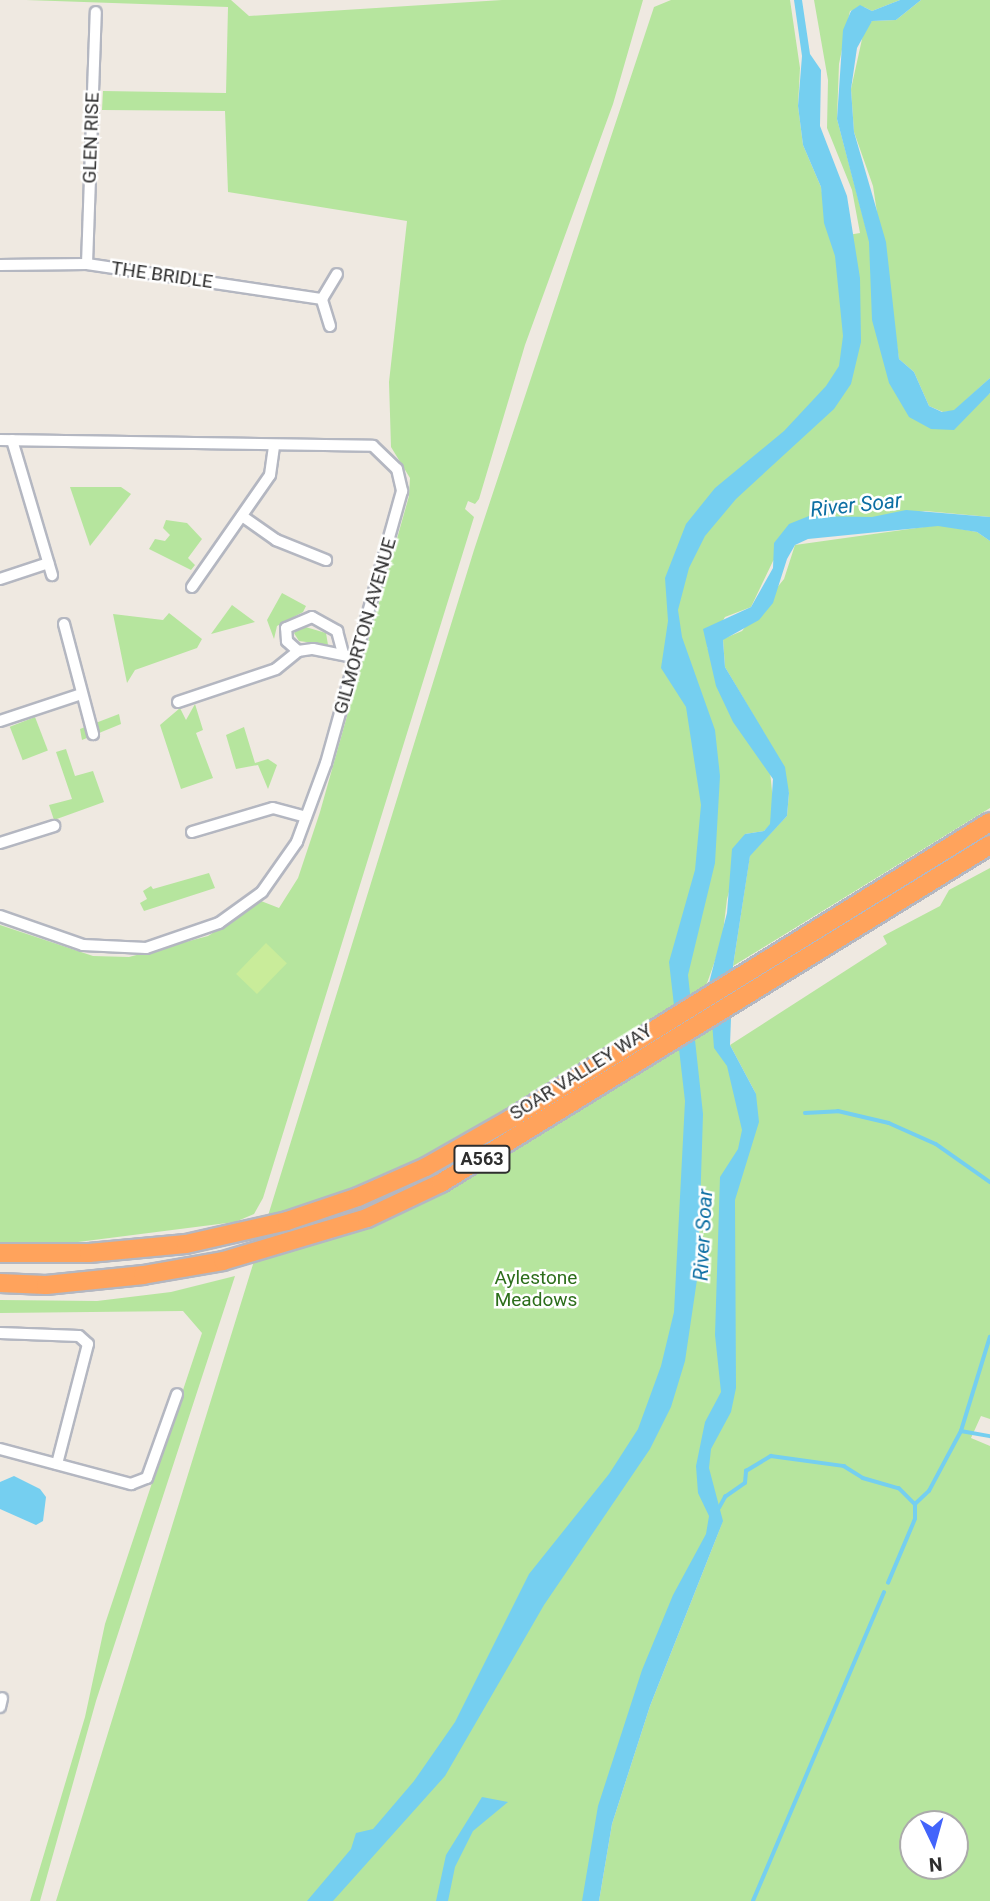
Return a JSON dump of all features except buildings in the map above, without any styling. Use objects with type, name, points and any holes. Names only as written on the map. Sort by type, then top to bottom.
[{"type":"highway","name":"SOAR VALLEY WAY","points":[[0,1253],[89,1253],[227,1236],[287,1221],[358,1197],[426,1167],[990,822]]},
{"type":"highway","name":"SOAR VALLEY WAY","points":[[0,1283],[46,1284],[131,1276],[223,1261],[288,1245],[367,1218],[441,1183],[990,845]]},
{"type":"street","name":"GLEN RISE","points":[[87,264],[96,12]]},
{"type":"street","name":"THE BRIDLE","points":[[0,265],[87,264],[322,299]]},
{"type":"street","points":[[330,326],[322,299],[337,274]]},
{"type":"street","name":"GILMORTON AVENUE","points":[[0,440],[373,446],[397,469],[401,479],[389,544],[348,656],[326,763],[289,857],[249,903],[219,923],[163,944],[107,949],[59,939],[0,916]]},
{"type":"street","points":[[12,440],[52,575]]},
{"type":"street","points":[[192,587],[270,475],[274,445]]},
{"type":"street","points":[[242,516],[276,540],[326,560]]},
{"type":"street","points":[[0,579],[48,563]]},
{"type":"street","points":[[312,617],[337,631],[348,656],[298,651],[287,641],[286,628],[295,620],[312,617]]},
{"type":"street","points":[[64,624],[93,734]]},
{"type":"street","points":[[178,702],[276,669],[298,651]]},
{"type":"street","points":[[0,721],[81,694]]},
{"type":"street","points":[[192,832],[273,808],[306,817]]},
{"type":"street","points":[[0,843],[54,826]]},
{"type":"street","points":[[0,1333],[79,1336],[88,1345],[57,1464]]},
{"type":"street","points":[[0,1449],[131,1484],[147,1478],[177,1394]]},
{"type":"green space","points":[[26,0],[231,0],[249,16],[502,0],[643,0],[613,104],[525,345],[479,499],[475,504],[468,501],[465,509],[474,517],[263,1198],[254,1214],[235,1222],[78,1242],[15,1245],[0,1243],[0,925],[93,956],[129,957],[208,936],[261,901],[279,908],[298,878],[320,812],[409,496],[410,478],[391,447],[389,382],[407,221],[228,192],[225,111],[102,110],[103,91],[226,93],[228,7]]},
{"type":"green space","name":"Aylestone Meadows","points":[[671,0],[790,0],[800,68],[798,106],[803,145],[821,187],[830,238],[860,233],[852,190],[827,128],[828,80],[814,0],[900,0],[872,11],[864,7],[850,11],[839,64],[837,119],[867,232],[871,232],[884,341],[934,427],[990,393],[990,517],[925,511],[872,521],[813,518],[773,561],[751,607],[725,617],[707,647],[770,771],[773,801],[771,824],[764,831],[745,834],[727,899],[722,941],[706,986],[723,1046],[756,1094],[730,1045],[887,944],[883,936],[940,906],[949,890],[990,868],[990,1419],[981,1416],[971,1438],[990,1446],[990,1901],[599,1901],[612,1824],[650,1706],[723,1521],[611,1788],[592,1901],[56,1901],[474,550],[654,7]]},
{"type":"green space","points":[[921,0],[990,0],[990,378],[954,411],[943,412],[929,406],[914,372],[899,359],[873,186],[854,132],[851,89],[864,30],[872,21],[896,20]]},
{"type":"green space","points":[[70,487],[121,487],[131,494],[90,546]]},
{"type":"green space","points":[[166,520],[187,523],[202,539],[188,558],[195,565],[191,570],[149,549],[155,539],[165,541],[170,535],[163,528]]},
{"type":"green space","points":[[938,525],[977,532],[990,541],[990,808],[733,966],[750,855],[787,816],[789,793],[771,745],[725,667],[723,639],[742,631],[784,579],[795,545]]},
{"type":"green space","points":[[282,593],[306,606],[303,612],[277,626],[274,639],[267,620]]},
{"type":"green space","points":[[232,605],[255,622],[211,634]]},
{"type":"green space","points":[[169,613],[202,639],[197,648],[135,670],[127,683],[113,614],[163,620]]},
{"type":"green space","points":[[302,626],[326,633],[328,645],[299,641],[294,633]]},
{"type":"green space","points":[[195,704],[203,730],[196,733],[213,778],[181,789],[160,725],[180,708],[186,720]]},
{"type":"green space","points":[[119,714],[121,724],[82,740],[80,729]]},
{"type":"green space","points":[[35,717],[48,751],[23,760],[10,727]]},
{"type":"green space","points":[[244,727],[255,763],[268,759],[277,765],[268,789],[258,765],[236,769],[226,735]]},
{"type":"green space","points":[[66,749],[75,776],[93,771],[104,802],[54,820],[49,805],[72,799],[56,752]]},
{"type":"green space","points":[[209,873],[215,888],[144,911],[140,903],[147,899],[143,891],[151,886],[153,889]]},
{"type":"green space","points":[[266,943],[287,963],[257,994],[236,974]]},
{"type":"green space","points":[[235,1276],[96,1701],[40,1901],[30,1901],[85,1717],[105,1624],[202,1333],[183,1311],[0,1313],[0,1300],[97,1301],[171,1292]]},
{"type":"water","points":[[794,0],[802,0],[810,54],[821,70],[820,126],[847,196],[860,278],[861,342],[851,384],[834,409],[736,499],[705,536],[689,568],[678,610],[682,637],[715,730],[720,776],[715,863],[688,975],[703,1114],[698,1273],[685,1361],[671,1407],[650,1449],[544,1605],[445,1776],[333,1901],[307,1901],[351,1849],[356,1833],[373,1829],[414,1781],[455,1722],[529,1574],[609,1474],[638,1429],[661,1366],[674,1312],[685,1101],[669,962],[695,870],[701,805],[686,707],[661,668],[668,621],[665,578],[686,524],[715,488],[784,431],[826,386],[839,366],[843,336],[835,256],[824,223],[821,187],[803,145],[798,106],[802,56]]},
{"type":"water","points":[[900,0],[921,0],[896,20],[872,21],[857,48],[851,89],[854,132],[886,242],[899,359],[914,372],[929,406],[942,412],[954,410],[990,378],[990,393],[954,430],[931,429],[909,417],[889,383],[872,320],[869,242],[837,119],[843,30],[851,11],[860,5],[872,11]]},
{"type":"water","points":[[906,510],[990,517],[990,541],[977,532],[938,526],[808,539],[795,545],[787,559],[773,603],[759,620],[723,640],[725,667],[785,767],[789,793],[787,816],[750,856],[733,966],[730,1045],[756,1094],[759,1122],[735,1200],[736,1388],[731,1412],[711,1449],[709,1468],[723,1521],[650,1706],[612,1824],[599,1901],[582,1901],[598,1806],[642,1670],[673,1595],[706,1534],[709,1516],[698,1493],[696,1466],[705,1422],[721,1392],[715,1335],[720,1177],[738,1149],[742,1130],[727,1066],[714,1048],[709,983],[727,913],[732,849],[745,834],[764,831],[770,824],[773,779],[733,722],[716,686],[703,629],[751,607],[773,568],[774,543],[789,524],[809,516],[872,517]]},
{"type":"water","points":[[14,1476],[40,1489],[46,1497],[43,1521],[36,1525],[0,1509],[0,1482]]},
{"type":"water","points":[[482,1797],[508,1802],[473,1831],[455,1867],[448,1901],[436,1901],[446,1855]]},
{"type":"waterway","points":[[805,1113],[838,1111],[889,1123],[936,1144],[990,1182]]},
{"type":"waterway","points":[[961,1431],[990,1337]]},
{"type":"waterway","points":[[719,1508],[725,1497],[745,1483],[746,1471],[771,1456],[844,1466],[863,1478],[899,1488],[915,1504],[929,1491],[961,1431],[990,1436]]},
{"type":"waterway","points":[[888,1583],[915,1519],[915,1504]]},
{"type":"waterway","points":[[753,1901],[884,1593]]},
{"type":"water label","name":"River Soar","points":[[856,505]]},
{"type":"water label","name":"River Soar","points":[[703,1235]]}]
